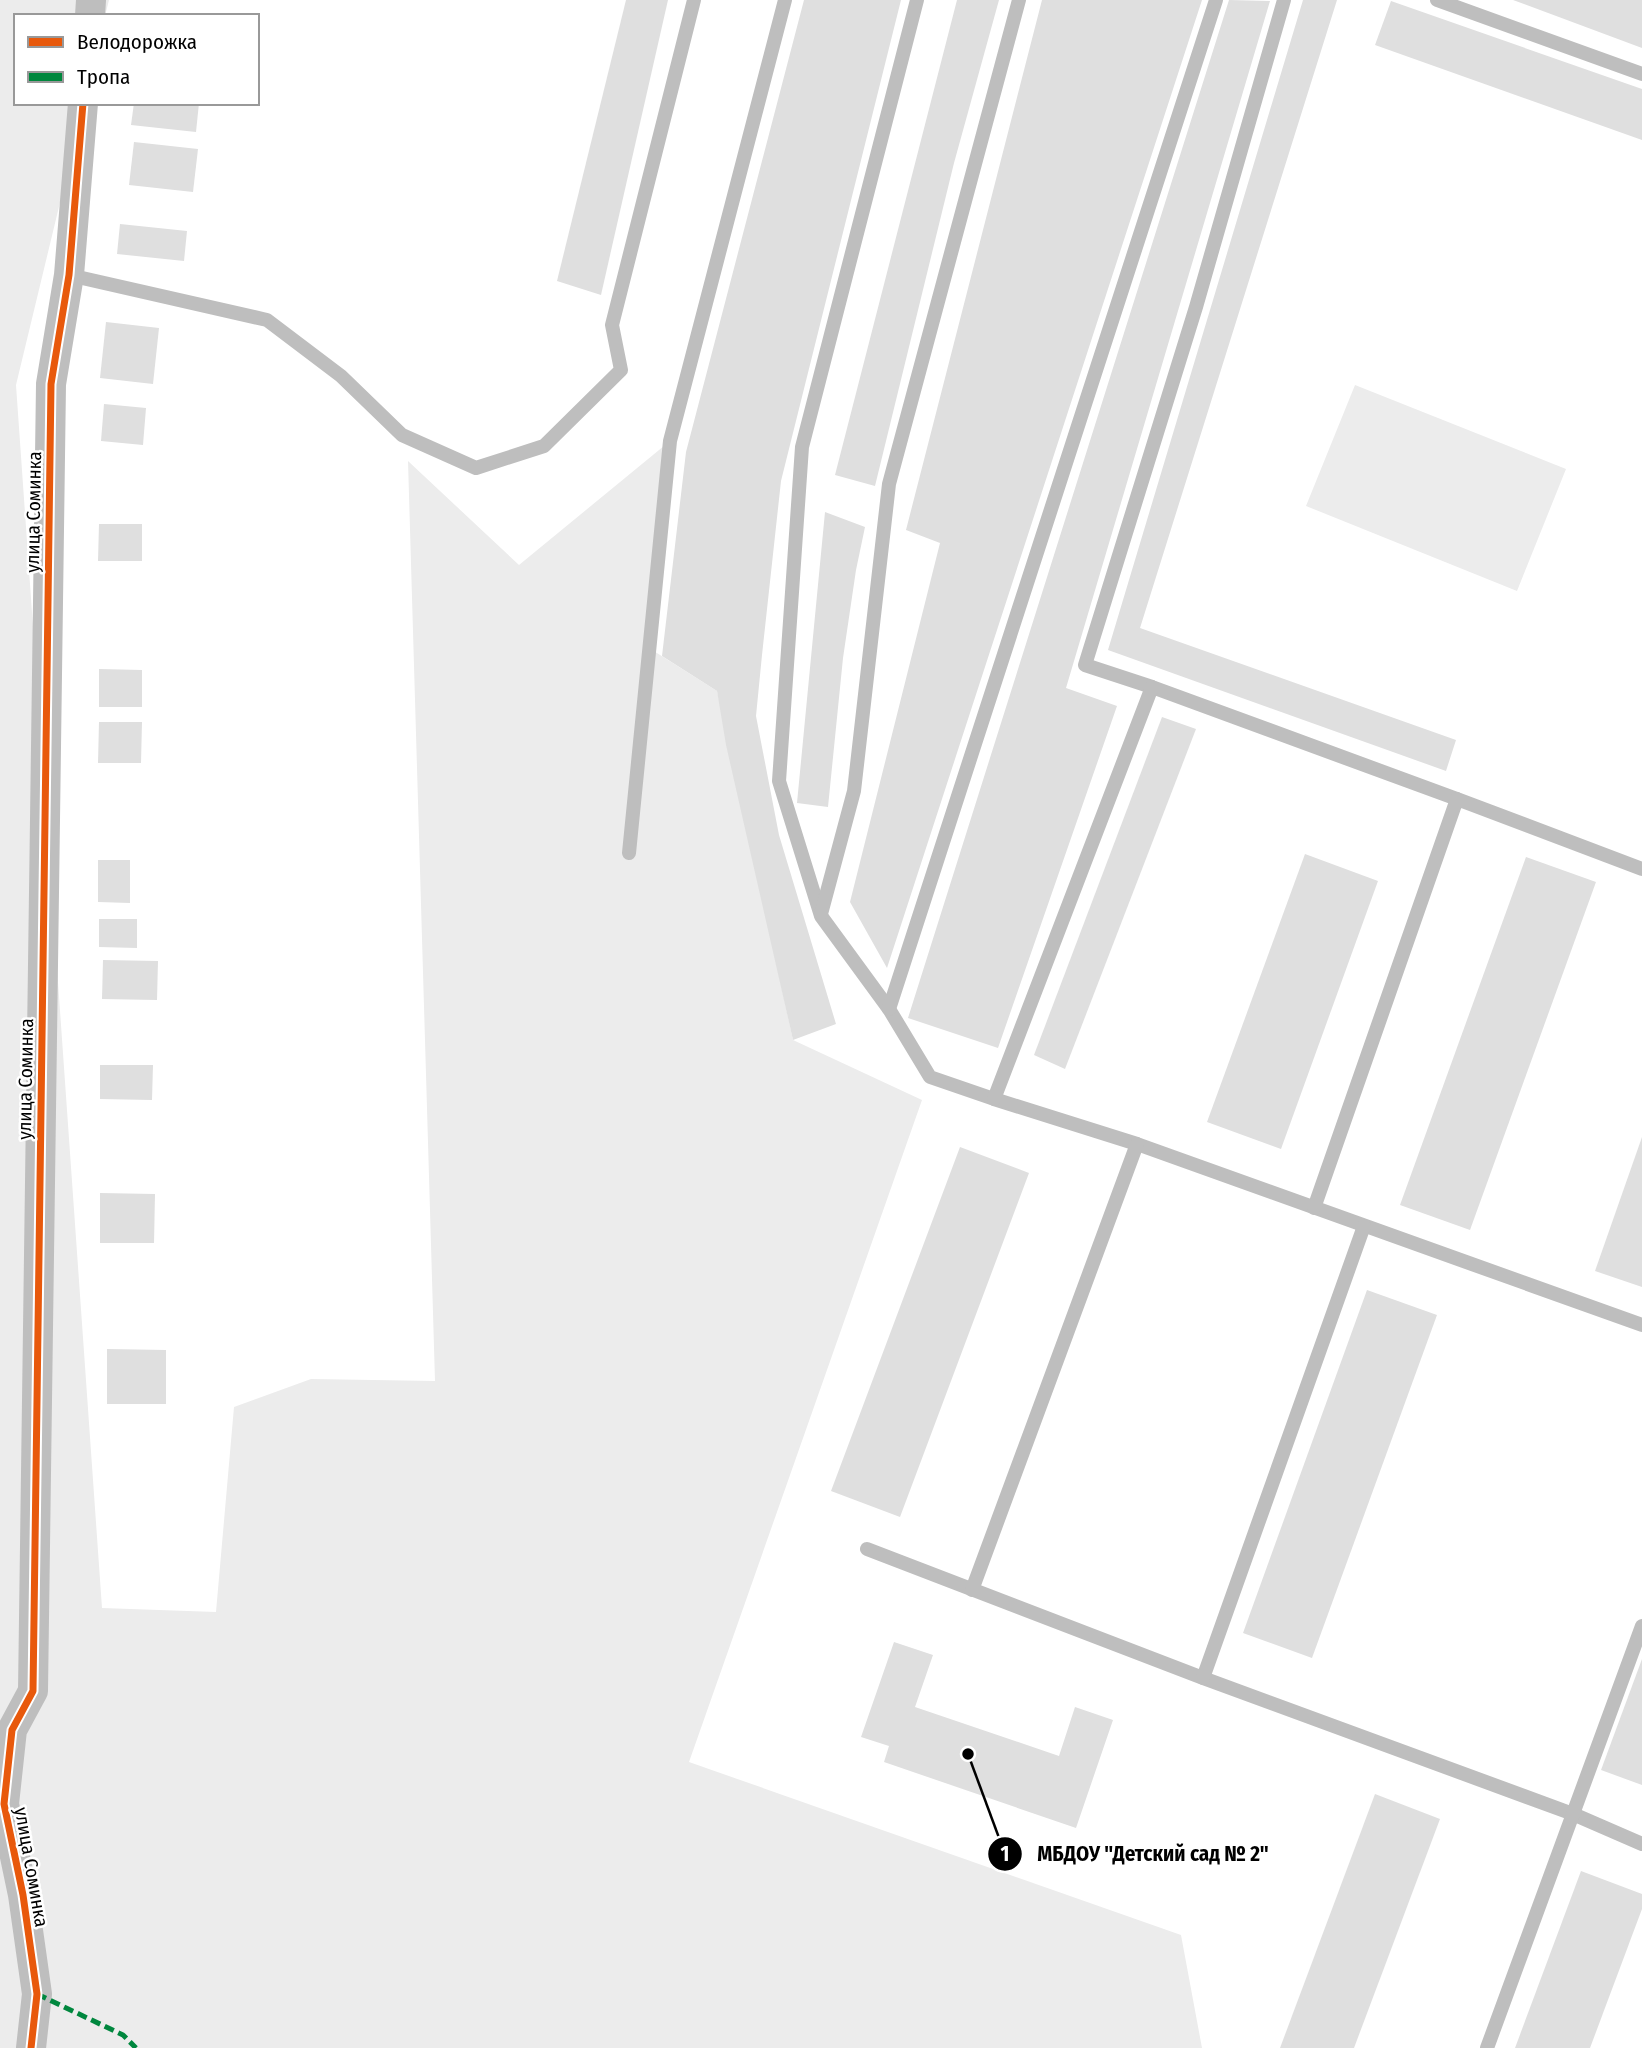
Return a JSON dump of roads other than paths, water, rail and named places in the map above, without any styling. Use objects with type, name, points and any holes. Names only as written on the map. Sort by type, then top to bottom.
[{"type":"street","name":"улица Соминка","points":[[31,2048],[37,1994],[23,1895],[4,1804],[12,1730],[33,1691],[51,384],[69,275],[83,105]]},
{"type":"lane","points":[[69,275],[267,320],[341,376],[402,435],[476,468],[544,446],[621,370],[612,325],[694,0]]},
{"type":"lane","points":[[629,853],[670,441],[785,0]]},
{"type":"lane","points":[[917,0],[802,447],[779,782],[821,916],[888,1009],[930,1077],[994,1100],[1137,1144],[1642,1325]]},
{"type":"lane","points":[[821,916],[854,791],[889,484],[1019,0]]},
{"type":"lane","points":[[888,1009],[1216,0]]},
{"type":"lane","points":[[1284,0],[1196,307],[1085,665],[1153,687],[1642,869]]},
{"type":"lane","points":[[1437,0],[1642,74]]},
{"type":"lane","points":[[994,1100],[1153,687]]},
{"type":"lane","points":[[1314,1208],[1457,799]]},
{"type":"lane","points":[[972,1590],[1137,1144]]},
{"type":"lane","points":[[1203,1678],[1364,1226]]},
{"type":"lane","points":[[867,1549],[1203,1678],[1573,1814],[1642,1844]]},
{"type":"lane","points":[[1487,2048],[1642,1626]]},
{"type":"place","name":"МБДОУ \"Детский сад № 2\"","points":[[968,1754]]}]
